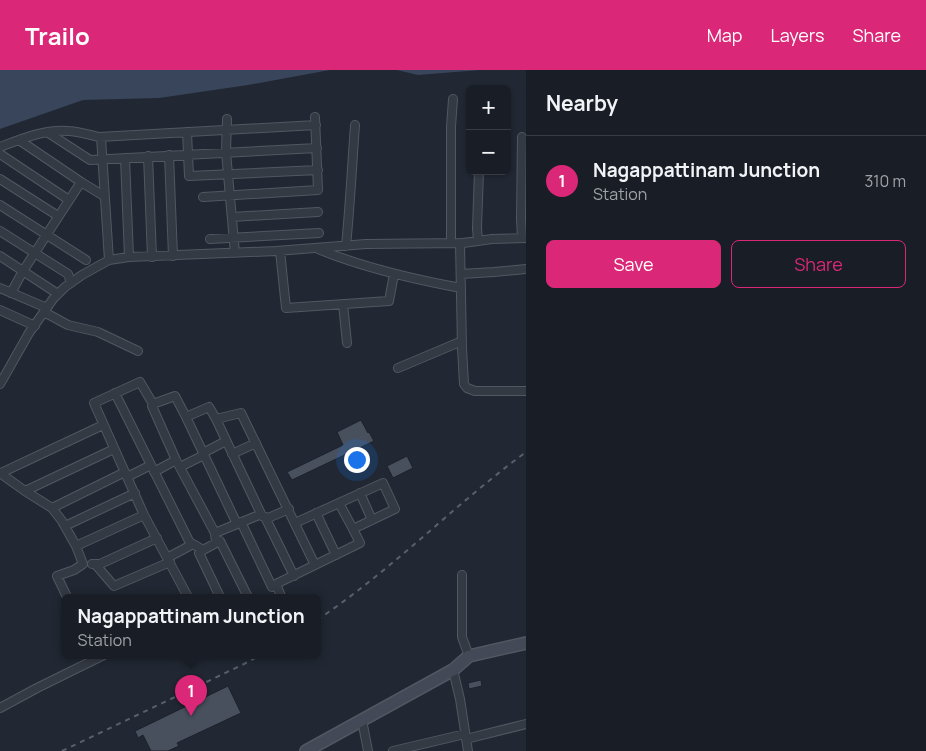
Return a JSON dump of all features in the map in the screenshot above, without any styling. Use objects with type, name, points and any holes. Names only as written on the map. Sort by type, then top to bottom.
[{"type":"main road","points":[[306,751],[452,670],[469,656],[526,643]]},
{"type":"street","points":[[451,243],[451,127],[453,99]]},
{"type":"street","points":[[227,119],[226,152],[235,253]]},
{"type":"street","points":[[0,147],[41,133],[68,130],[102,137],[227,130],[316,121],[318,190],[203,197]]},
{"type":"street","points":[[346,246],[355,125]]},
{"type":"street","points":[[48,132],[90,160],[317,148]]},
{"type":"street","points":[[187,132],[189,176],[318,170]]},
{"type":"street","points":[[102,137],[109,260]]},
{"type":"street","points":[[1,382],[35,326],[58,294],[71,282],[109,260],[393,243],[460,243],[524,238],[521,205],[522,137]]},
{"type":"street","points":[[19,140],[104,196]]},
{"type":"street","points":[[0,154],[69,200]]},
{"type":"street","points":[[169,155],[173,256]]},
{"type":"street","points":[[148,156],[152,257]]},
{"type":"street","points":[[125,158],[129,258]]},
{"type":"street","points":[[478,241],[479,175]]},
{"type":"street","points":[[0,179],[58,216]]},
{"type":"street","points":[[11,293],[34,253],[81,182]]},
{"type":"street","points":[[0,205],[86,260]]},
{"type":"street","points":[[232,217],[318,212]]},
{"type":"street","points":[[0,231],[68,274],[71,282]]},
{"type":"street","points":[[210,239],[319,233]]},
{"type":"street","points":[[460,243],[463,379],[467,388],[475,391],[526,391]]},
{"type":"street","points":[[316,249],[394,274],[461,288]]},
{"type":"street","points":[[280,251],[286,308],[389,301],[394,274]]},
{"type":"street","points":[[0,256],[58,294]]},
{"type":"street","points":[[461,274],[526,269]]},
{"type":"street","points":[[0,288],[46,310],[68,325],[98,332],[138,351]]},
{"type":"street","points":[[343,304],[347,343]]},
{"type":"street","points":[[0,310],[35,326]]},
{"type":"street","points":[[398,368],[462,341]]},
{"type":"street","points":[[186,594],[144,515],[94,403],[140,382],[153,404],[152,406],[178,464],[215,533],[216,543]]},
{"type":"street","points":[[115,393],[190,545]]},
{"type":"street","points":[[153,404],[175,396],[272,587],[360,543],[338,503]]},
{"type":"street","points":[[186,418],[209,407],[294,576]]},
{"type":"street","points":[[216,419],[241,413],[315,565]]},
{"type":"street","points":[[83,564],[65,526],[52,508],[0,473],[104,425]]},
{"type":"street","points":[[52,508],[126,474],[178,464],[204,454],[226,441]]},
{"type":"street","points":[[232,454],[256,443]]},
{"type":"street","points":[[25,491],[114,449]]},
{"type":"street","points":[[295,523],[383,483],[395,509],[353,529]]},
{"type":"street","points":[[65,526],[135,493]]},
{"type":"street","points":[[360,493],[372,520]]},
{"type":"street","points":[[215,533],[259,515],[268,518],[289,510]]},
{"type":"street","points":[[316,513],[336,555]]},
{"type":"street","points":[[76,546],[144,515]]},
{"type":"street","points":[[66,594],[57,576],[74,570],[83,564],[100,564],[157,538]]},
{"type":"street","points":[[219,594],[199,552],[220,541],[246,594]]},
{"type":"street","points":[[95,564],[114,586],[168,560],[190,545],[193,544],[203,550]]},
{"type":"street","points":[[462,575],[462,637],[469,656]]},
{"type":"street","points":[[276,584],[280,594]]},
{"type":"street","points":[[0,708],[91,659]]},
{"type":"street","points":[[452,670],[460,700],[468,751]]},
{"type":"street","points":[[362,720],[368,751]]},
{"type":"street","points":[[393,751],[526,724]]},
{"type":"water","points":[[0,70],[330,70],[248,85],[159,98],[83,100],[0,129]]},
{"type":"water","points":[[397,70],[480,70],[418,75]]},
{"type":"building","points":[[361,420],[374,441],[292,480],[287,472],[343,445],[337,432]]},
{"type":"building","points":[[407,456],[413,468],[393,478],[387,466]]},
{"type":"building","points":[[481,680],[482,686],[469,689],[468,683]]},
{"type":"building","points":[[228,686],[241,713],[177,743],[179,746],[168,751],[151,751],[143,735],[138,738],[135,731]]},
{"type":"railway","points":[[321,617],[345,601],[499,472],[526,452]]},
{"type":"railway","points":[[62,751],[253,659]]},
{"type":"place","name":"Nagappattinam Junction","points":[[191,716]]}]
